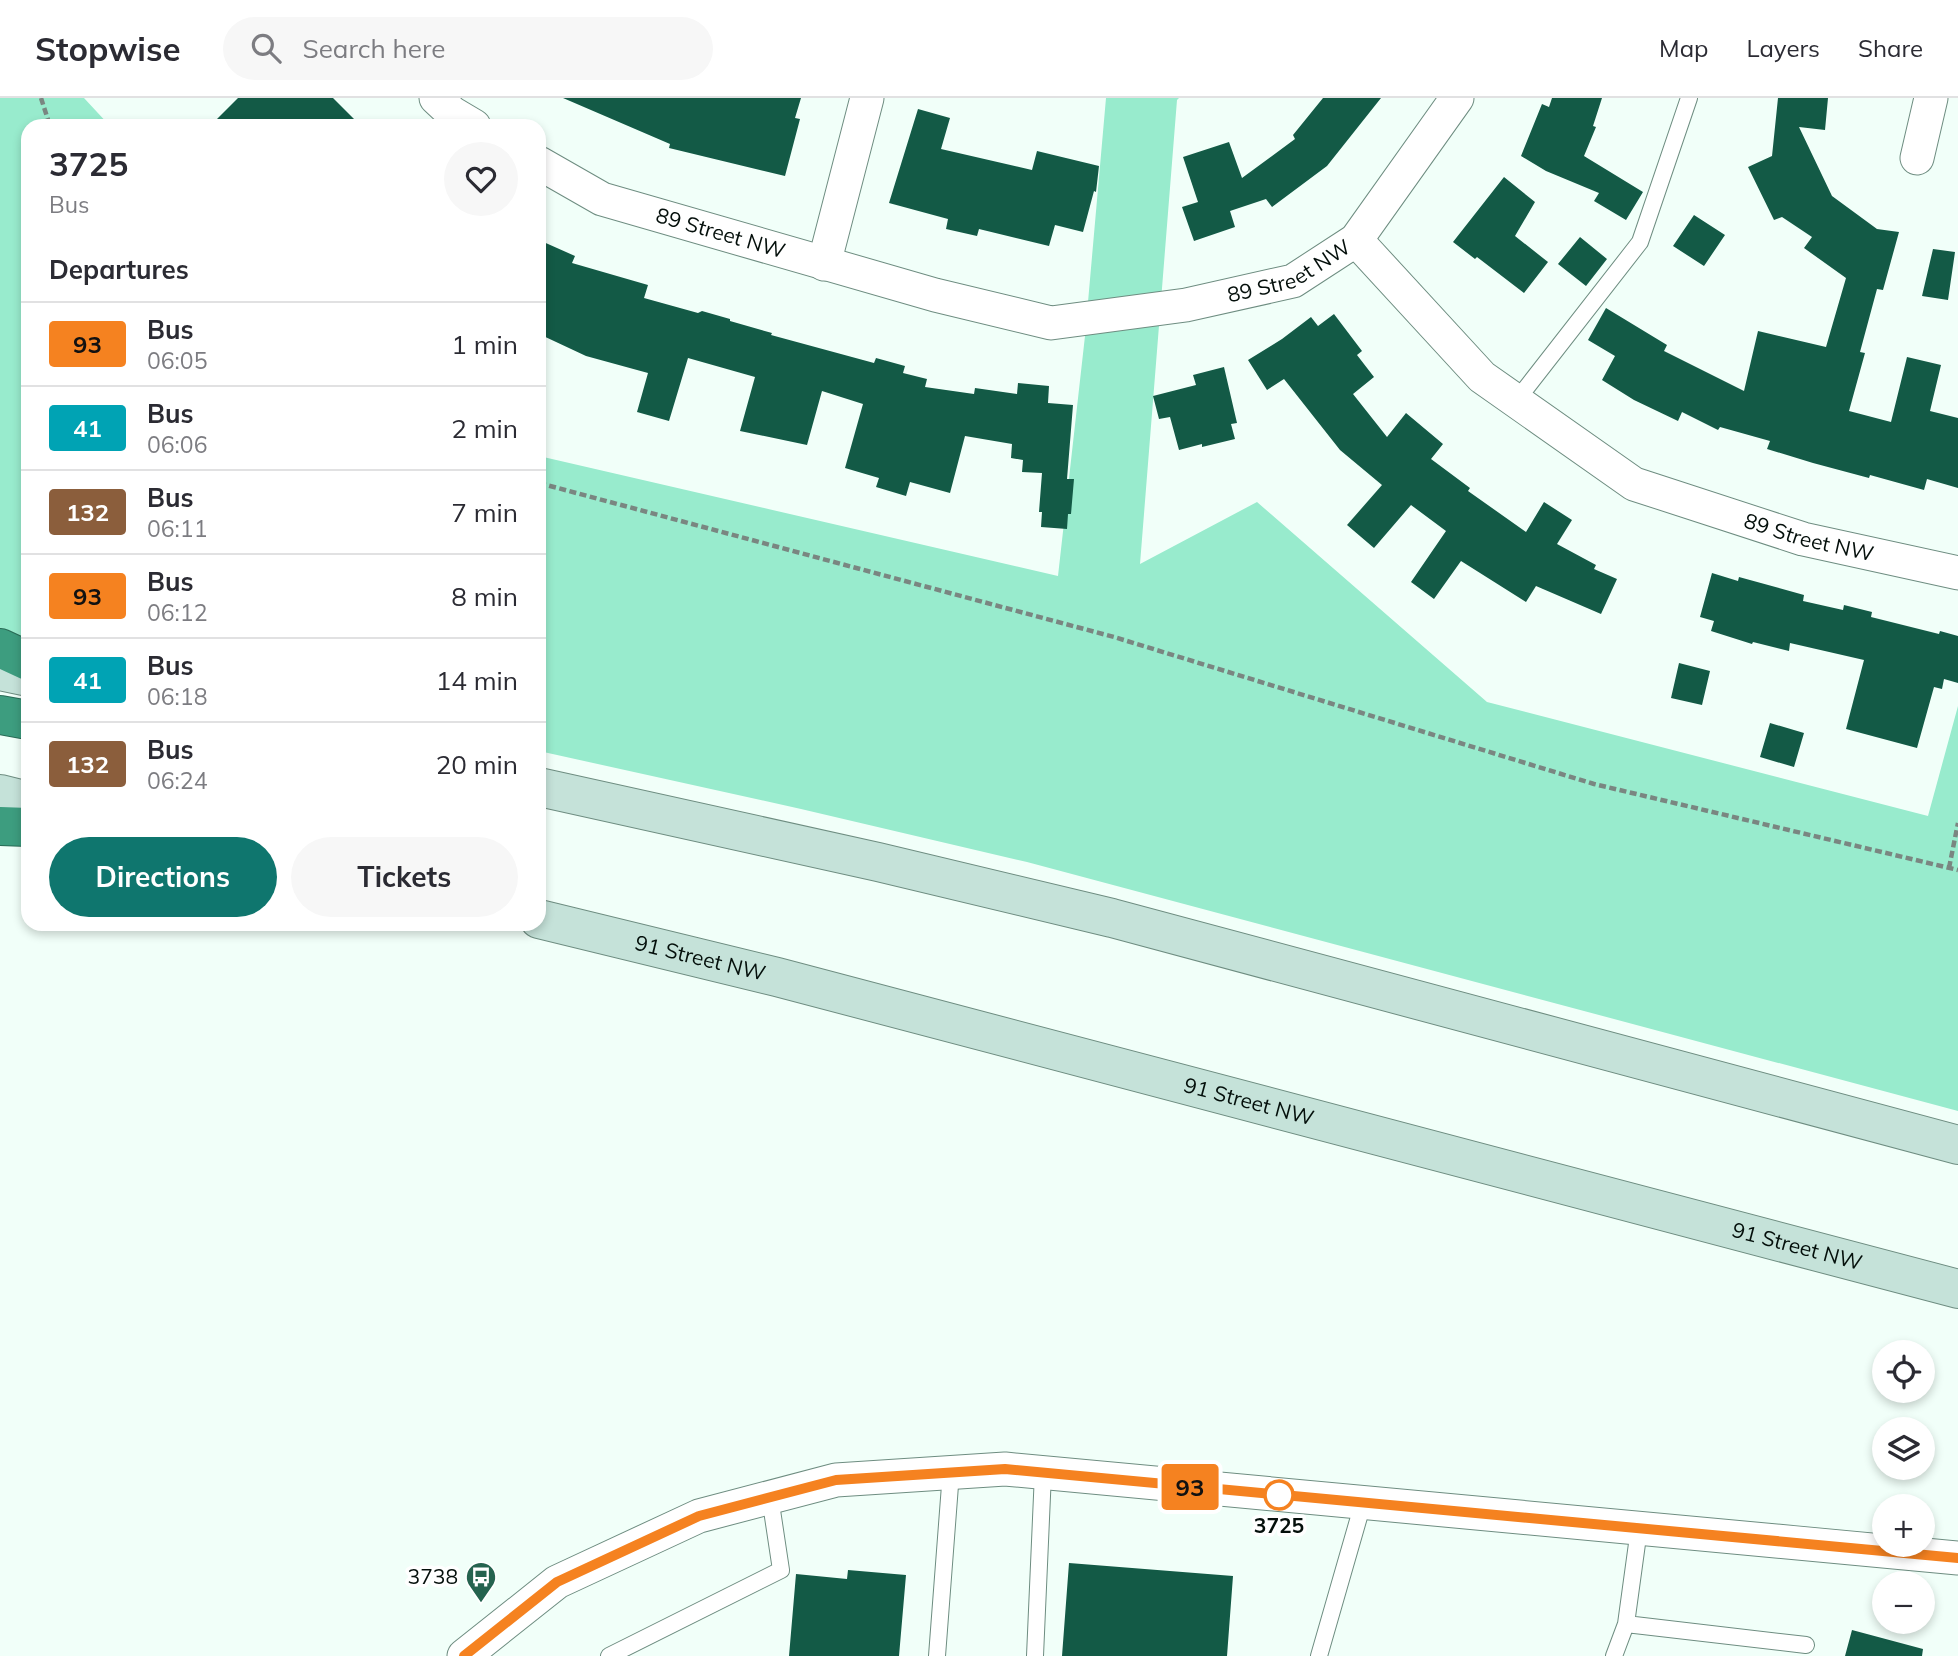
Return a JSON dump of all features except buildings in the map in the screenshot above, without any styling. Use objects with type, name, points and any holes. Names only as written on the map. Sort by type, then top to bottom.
[{"type":"highway","points":[[0,648],[21,658]]},
{"type":"highway","points":[[0,715],[21,719]]},
{"type":"highway","points":[[0,826],[21,827]]},
{"type":"main road","points":[[0,671],[21,676]]},
{"type":"main road","points":[[546,789],[878,862],[1112,918],[1958,1145]]},
{"type":"main road","points":[[0,794],[21,799]]},
{"type":"main road","name":"91 Street NW","points":[[546,921],[781,978],[1958,1289]]},
{"type":"street","points":[[436,98],[462,119]]},
{"type":"street","points":[[824,264],[867,98]]},
{"type":"street","points":[[1356,240],[1457,98]]},
{"type":"street","points":[[1917,158],[1931,98]]},
{"type":"street","name":"89 Street NW","points":[[546,167],[602,199],[935,295],[1051,323],[1186,304],[1293,281],[1356,240],[1482,377],[1634,484],[1803,539],[1958,573]]},
{"type":"street","points":[[464,1656],[557,1582],[699,1516],[836,1480],[951,1472],[1005,1469],[1958,1558]]},
{"type":"lane","points":[[1516,401],[1640,242],[1689,98]]},
{"type":"lane","points":[[937,1656],[951,1472]]},
{"type":"lane","points":[[1035,1656],[1043,1473]]},
{"type":"lane","points":[[609,1656],[781,1570],[770,1497]]},
{"type":"lane","points":[[1319,1656],[1363,1503]]},
{"type":"lane","points":[[1614,1656],[1626,1624],[1639,1530]]},
{"type":"lane","points":[[1626,1624],[1806,1645]]},
{"type":"path","points":[[41,98],[48,119]]},
{"type":"path","points":[[546,485],[1114,637],[1594,784],[1958,870]]},
{"type":"path","points":[[1949,868],[1958,823]]},
{"type":"green space","points":[[0,98],[84,98],[104,119],[21,119],[21,639],[0,633]]},
{"type":"green space","points":[[1106,98],[1179,98],[1140,564],[1257,502],[1487,702],[1928,816],[1958,706],[1958,1111],[1027,862],[546,753],[546,458],[1058,576],[1085,336]]},
{"type":"bus line","name":"93","points":[[464,1656],[557,1582],[699,1516],[836,1480],[1005,1469],[1958,1558]]},
{"type":"place","name":"3725","points":[[1279,1495]]},
{"type":"place","name":"3738","points":[[481,1604]]}]
